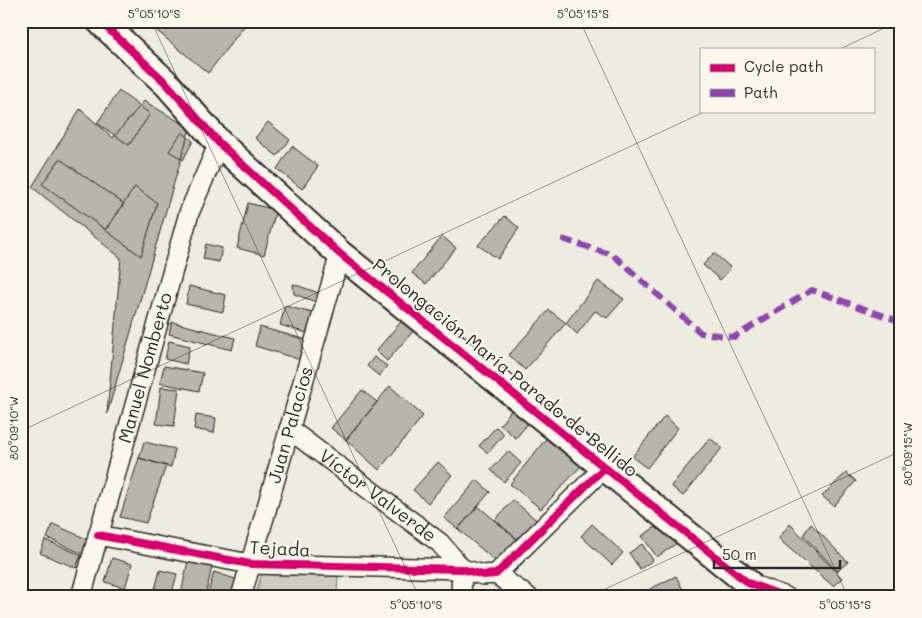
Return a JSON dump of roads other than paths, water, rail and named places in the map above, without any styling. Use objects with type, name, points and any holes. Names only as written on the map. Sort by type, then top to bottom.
[{"type":"street","name":"Prolongación María Parado de Bellido","points":[[100,21],[167,84],[219,143],[340,254],[604,467],[747,590],[786,597]]},
{"type":"street","name":"Manuel Nomberto","points":[[81,597],[189,213],[219,143]]},
{"type":"street","name":"Juan Palacios","points":[[241,597],[340,254]]},
{"type":"street","name":"Víctor Valverde","points":[[289,429],[440,542],[462,569]]},
{"type":"street","points":[[528,597],[496,574],[604,467]]},
{"type":"street","name":"Tejada","points":[[98,535],[250,564],[462,569],[483,575],[496,574]]},
{"type":"street","points":[[461,597],[462,569]]}]
